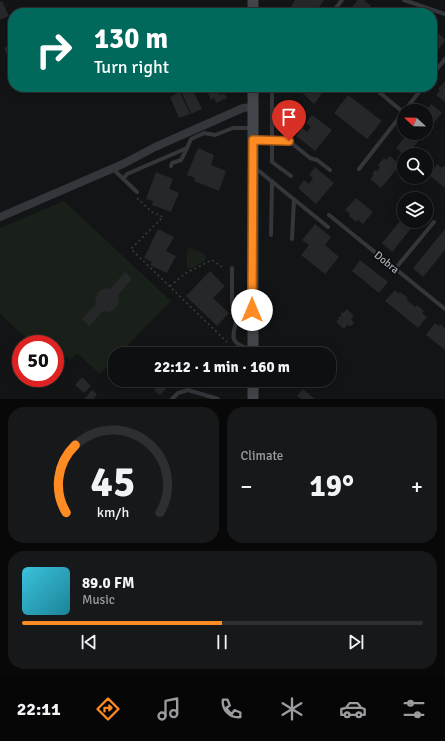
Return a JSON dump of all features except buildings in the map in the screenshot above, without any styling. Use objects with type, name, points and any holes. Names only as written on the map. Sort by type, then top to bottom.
[{"type":"main road","points":[[253,347],[254,92]]},
{"type":"main road","points":[[253,387],[253,399]]},
{"type":"street","points":[[0,217],[113,169],[155,147],[245,107],[253,107]]},
{"type":"lane","points":[[336,8],[342,0]]},
{"type":"lane","points":[[404,0],[427,8]]},
{"type":"lane","points":[[437,69],[445,59]]},
{"type":"lane","points":[[272,92],[272,162],[291,176]]},
{"type":"lane","points":[[379,92],[397,106]]},
{"type":"lane","points":[[410,104],[419,92]]},
{"type":"lane","points":[[359,169],[397,121]]},
{"type":"lane","points":[[171,166],[172,163],[181,160],[191,139],[204,133],[215,135],[233,128],[253,128]]},
{"type":"lane","points":[[253,140],[289,141],[310,158],[318,160],[330,170]]},
{"type":"lane","points":[[123,178],[127,174],[187,148]]},
{"type":"lane","points":[[113,169],[123,178],[137,195]]},
{"type":"lane","points":[[253,171],[259,171],[328,227]]},
{"type":"lane","points":[[271,235],[272,182]]},
{"type":"lane","points":[[292,239],[294,199]]},
{"type":"lane","name":"Dobra","points":[[329,216],[445,309]]},
{"type":"lane","points":[[395,269],[434,222]]},
{"type":"lane","points":[[232,268],[232,304],[238,309],[239,317],[234,328],[233,337],[236,343],[242,347]]},
{"type":"lane","points":[[172,399],[178,393],[188,390],[218,399]]},
{"type":"path","points":[[137,195],[152,212],[162,217],[131,249],[230,344]]},
{"type":"path","points":[[170,286],[186,273],[212,260],[222,268],[232,268]]},
{"type":"shaded area","points":[[290,98],[304,109],[290,126]]},
{"type":"shaded area","points":[[64,201],[171,301],[126,347],[108,347],[108,366],[100,374],[77,353],[70,360],[64,355],[64,335],[23,335],[0,314],[0,228]]},
{"type":"shaded area","points":[[192,248],[203,253],[206,257],[205,261],[190,269],[187,268],[187,249]]},
{"type":"route","points":[[252,310],[253,140],[289,141]]}]
